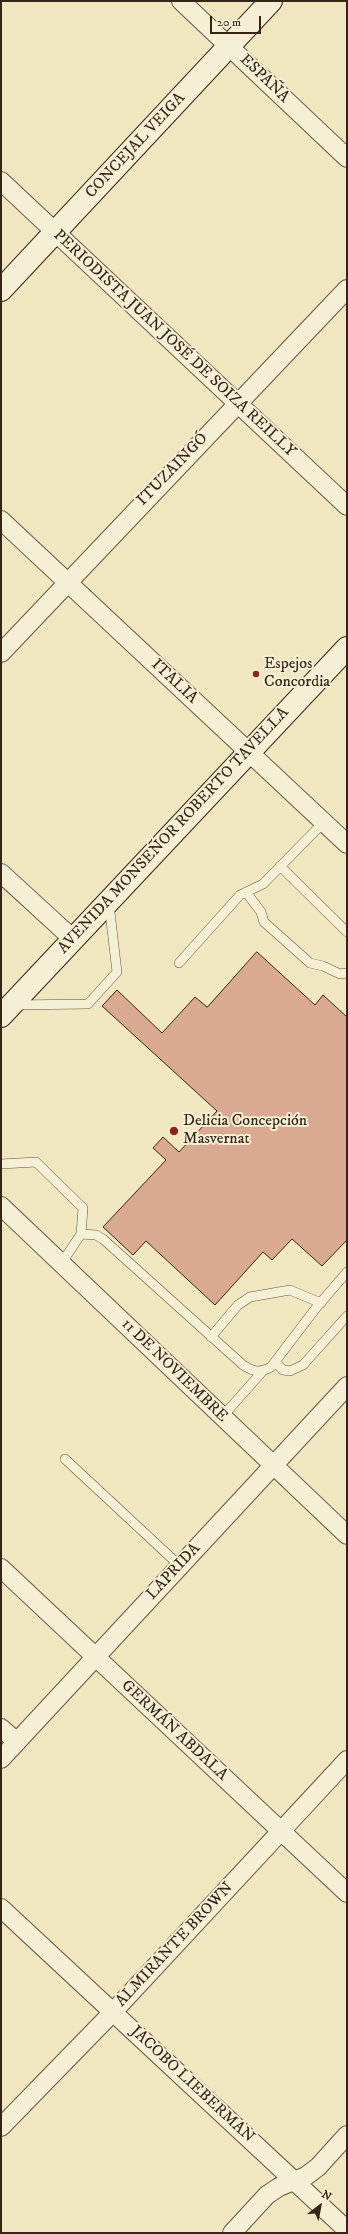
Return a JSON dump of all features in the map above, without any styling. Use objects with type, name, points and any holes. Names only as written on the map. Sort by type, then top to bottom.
[{"type":"main road","name":"CONCEJAL VEIGA","points":[[1,290],[271,1]]},
{"type":"main road","name":"AVENIDA MONSEÑOR ROBERTO TAVELLA","points":[[6,1011],[248,751],[347,648]]},
{"type":"street","name":"ESPAÑA","points":[[181,1],[347,158]]},
{"type":"street","name":"PERIODISTA JUAN JOSÉ DE SOIZA REILLY","points":[[1,181],[347,506]]},
{"type":"street","name":"ITUZAINGÓ","points":[[1,653],[347,289]]},
{"type":"street","name":"ITALIA","points":[[1,520],[347,844]]},
{"type":"street","points":[[1,874],[73,939]]},
{"type":"street","name":"11 DE NOVIEMBRE","points":[[1,1206],[347,1535]]},
{"type":"street","name":"LAPRIDA","points":[[1,1759],[347,1386]]},
{"type":"street","name":"GERMÁN ABDALA","points":[[1,1568],[95,1658],[347,1893]]},
{"type":"street","points":[[1,1728],[17,1742]]},
{"type":"street","name":"ALMIRANTE BROWN","points":[[1,2127],[113,2012],[347,1760]]},
{"type":"street","name":"JACOBO LIEBERMAN","points":[[1,1908],[347,2230]]},
{"type":"street","points":[[232,2233],[268,2195],[279,2187],[306,2176],[318,2167],[347,2135]]},
{"type":"lane","points":[[179,963],[240,895],[263,884],[324,822]]},
{"type":"lane","points":[[280,866],[347,932]]},
{"type":"lane","points":[[246,892],[261,912],[264,922],[310,963],[323,966],[340,974],[347,973]]},
{"type":"lane","points":[[6,1011],[88,1004],[117,972],[109,901]]},
{"type":"lane","points":[[1,1164],[36,1162],[83,1208],[81,1234],[61,1264]]},
{"type":"lane","points":[[81,1234],[96,1235],[103,1239],[243,1365],[253,1371],[262,1372]]},
{"type":"lane","points":[[222,1417],[262,1372],[275,1362],[347,1272]]},
{"type":"lane","points":[[211,1337],[238,1305],[250,1297],[290,1290],[321,1303]]},
{"type":"lane","points":[[275,1362],[283,1370],[297,1369],[303,1365],[347,1316]]},
{"type":"lane","points":[[65,1460],[180,1566]]},
{"type":"building","points":[[257,952],[315,1005],[323,995],[347,1017],[347,1240],[322,1266],[292,1239],[272,1260],[263,1252],[215,1305],[146,1241],[133,1255],[103,1227],[166,1160],[153,1148],[163,1137],[179,1152],[217,1111],[102,1006],[117,990],[162,1033],[195,997],[207,1007]]},
{"type":"place","name":"Espejos Concordia","points":[[256,674]]},
{"type":"place","name":"Delicia Concepción Masvernat","points":[[174,1131]]}]
